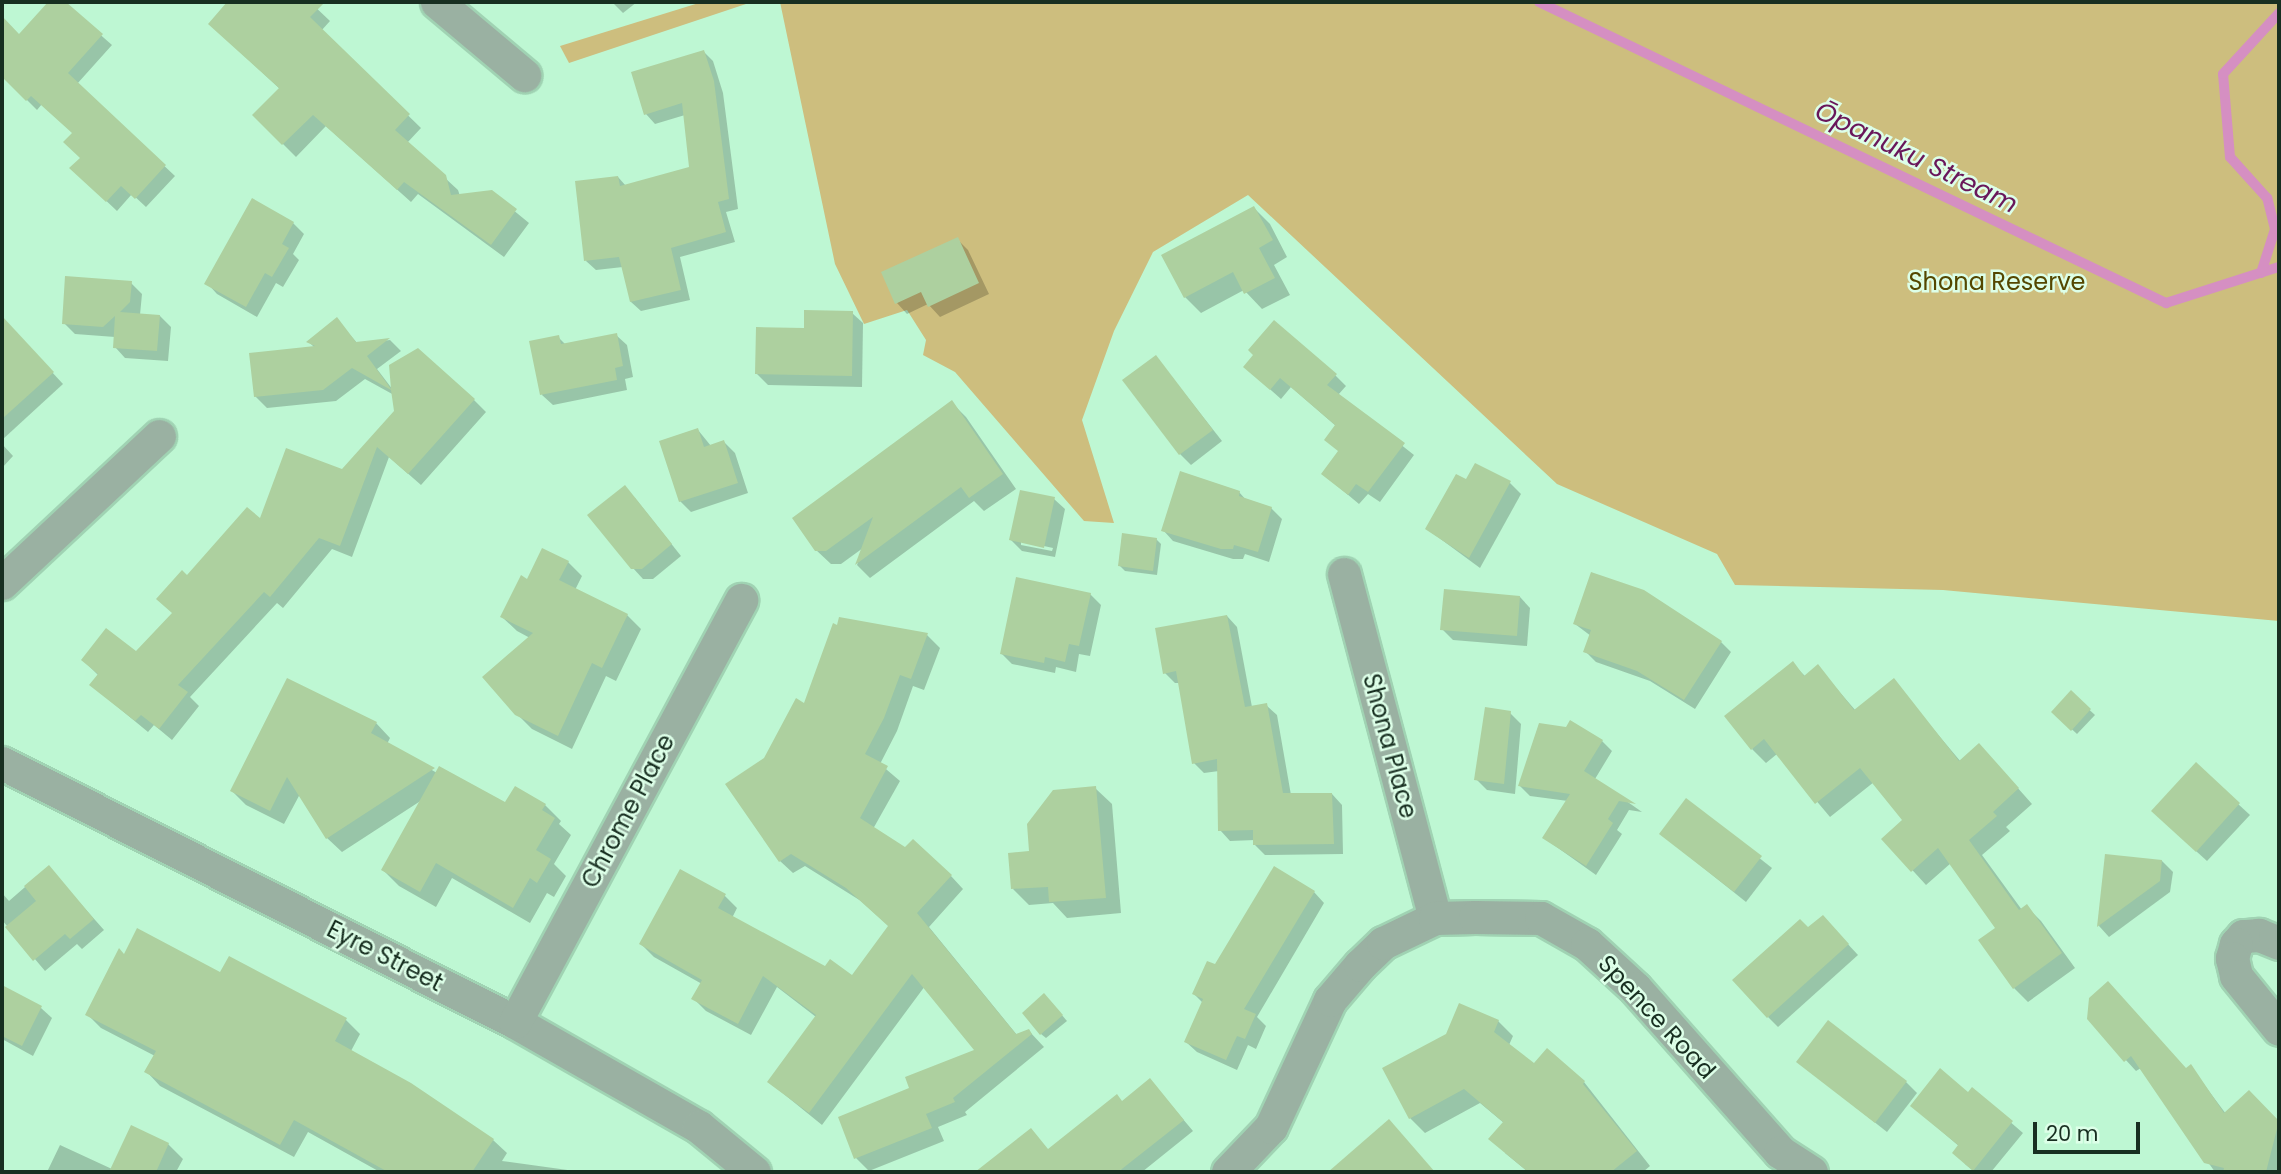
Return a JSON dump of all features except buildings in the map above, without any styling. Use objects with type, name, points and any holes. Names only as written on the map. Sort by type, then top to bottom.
[{"type":"street","points":[[437,2],[524,75]]},
{"type":"street","points":[[2,583],[159,436]]},
{"type":"street","name":"Shona Place","points":[[1344,574],[1435,918]]},
{"type":"street","name":"Chrome Place","points":[[515,1022],[741,600]]},
{"type":"street","name":"Eyre Street","points":[[2,763],[515,1022],[699,1127],[754,1172]]},
{"type":"street","name":"Spence Road","points":[[1228,1172],[1271,1127],[1330,1000],[1383,943],[1435,918],[1541,918],[1587,944],[1635,988],[1780,1152],[1811,1172]]},
{"type":"street","points":[[2279,943],[2259,935],[2243,936],[2236,944],[2232,958],[2235,976],[2279,1029]]},
{"type":"green space","points":[[702,2],[752,2],[569,63],[560,46]]},
{"type":"green space","name":"Shona Reserve","points":[[780,2],[2279,2],[2279,621],[1943,590],[1735,585],[1717,554],[1557,484],[1248,195],[1153,252],[1114,331],[1082,420],[1114,523],[1084,521],[955,372],[923,355],[926,340],[907,310],[864,324],[835,264]]},
{"type":"waterway","name":"Ōpanuku Stream","points":[[1539,2],[2166,303],[2279,267]]},
{"type":"waterway","points":[[2261,273],[2275,229],[2267,198],[2230,157],[2223,74],[2279,13]]}]
